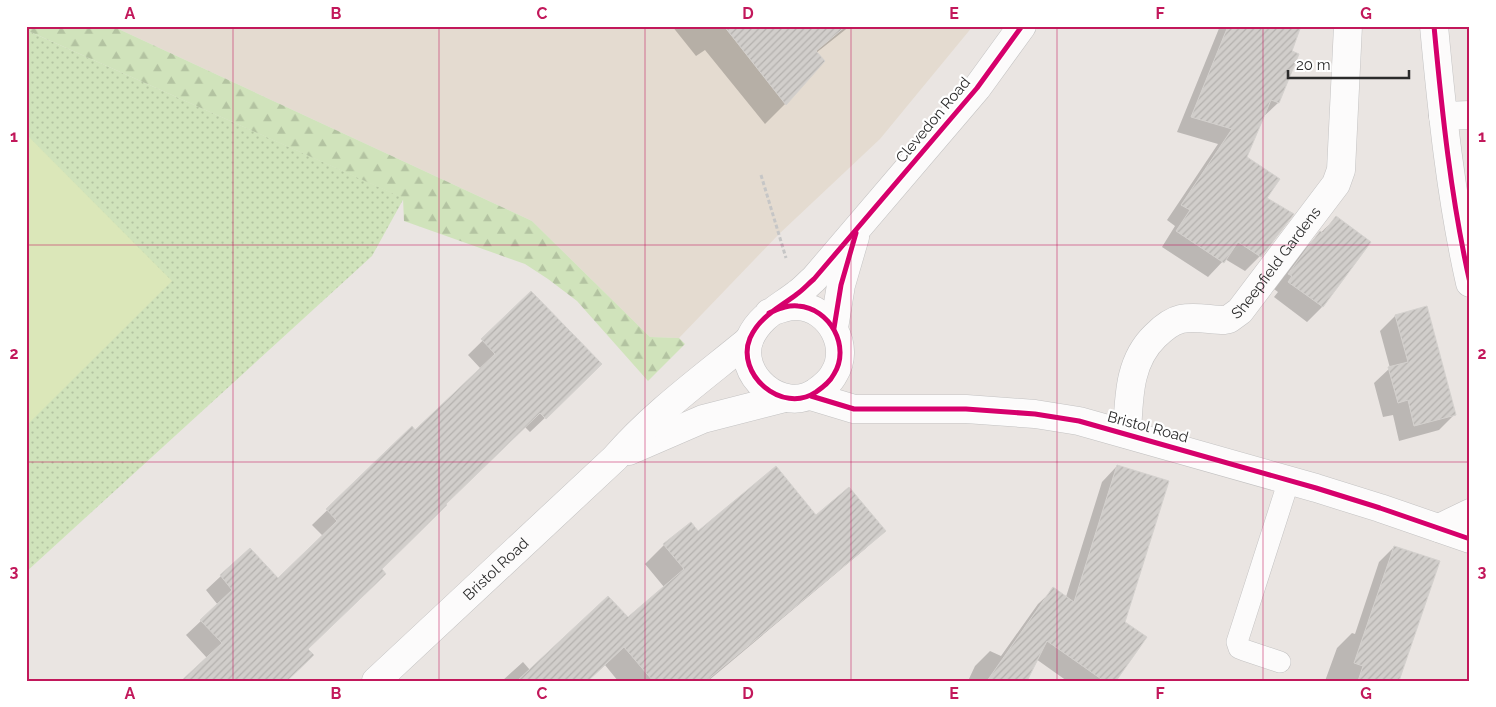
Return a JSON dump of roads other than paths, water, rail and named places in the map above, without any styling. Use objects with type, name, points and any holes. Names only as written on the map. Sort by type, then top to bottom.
[{"type":"main road","name":"Clevedon Road","points":[[769,313],[797,294],[814,279],[978,88],[1022,26]]},
{"type":"main road","name":"Sheepfield Gardens","points":[[1127,434],[1131,380],[1142,351],[1147,344],[1165,327],[1180,319],[1224,320],[1229,319],[1240,311],[1336,184],[1341,170],[1348,26]]},
{"type":"main road","points":[[1434,26],[1456,115],[1459,234],[1470,284]]},
{"type":"main road","points":[[834,328],[841,284],[859,226]]},
{"type":"main road","points":[[799,306],[812,309],[824,317],[834,328],[840,343],[840,359],[836,373],[827,385],[798,397],[703,419],[672,431],[615,458],[670,403],[749,340],[758,323],[769,313],[784,307],[799,306]]},
{"type":"main road","points":[[749,340],[748,354],[751,370],[760,384],[773,394],[798,397]]},
{"type":"main road","name":"Bristol Road","points":[[798,397],[854,409],[966,409],[1035,414],[1079,421],[1288,480],[1380,508],[1470,539]]},
{"type":"main road","name":"Bristol Road","points":[[376,681],[615,458]]},
{"type":"main road","points":[[1438,528],[1470,513]]},
{"type":"lane","points":[[1280,662],[1239,648],[1237,642],[1288,480]]}]
